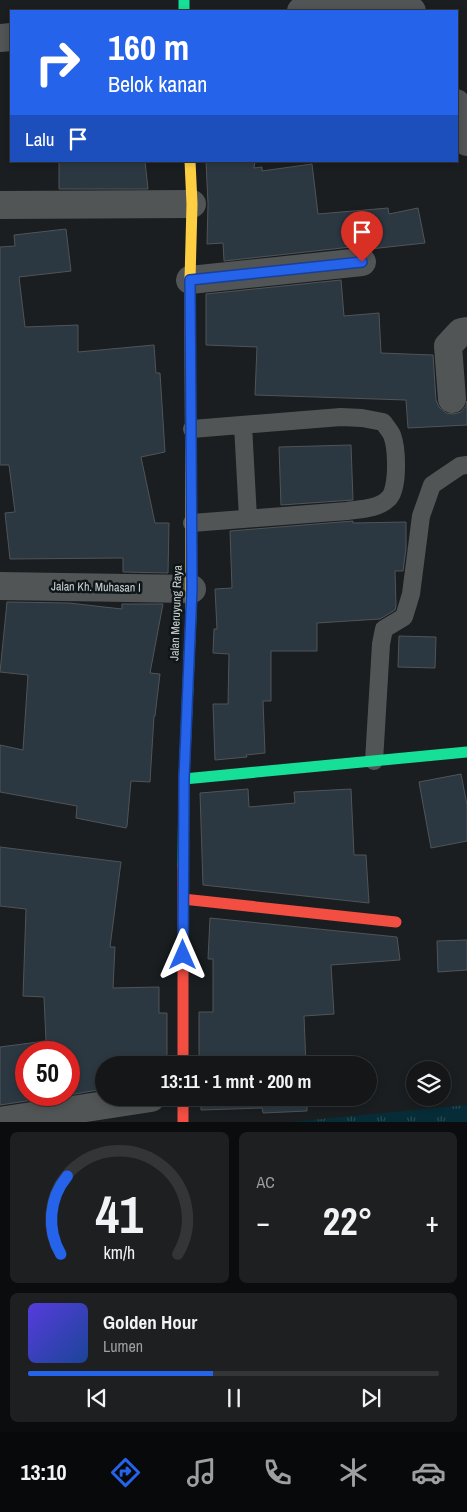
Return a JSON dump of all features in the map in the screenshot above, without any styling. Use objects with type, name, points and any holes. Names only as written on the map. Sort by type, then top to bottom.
[{"type":"main road","name":"Jalan Meruyung Raya","points":[[183,1056],[182,899],[184,779],[192,589],[190,280],[192,204],[190,162]]},
{"type":"main road","points":[[184,779],[467,752]]},
{"type":"main road","points":[[182,899],[396,922]]},
{"type":"main road","points":[[183,1106],[183,1122]]},
{"type":"street","points":[[314,10],[366,6],[403,10]]},
{"type":"street","points":[[458,110],[467,142]]},
{"type":"street","points":[[0,204],[192,204]]},
{"type":"street","points":[[190,280],[362,262]]},
{"type":"street","points":[[452,399],[448,346],[461,332],[467,331]]},
{"type":"street","name":"Jalan Kh. Muhasan I","points":[[0,586],[192,589]]},
{"type":"street","points":[[0,1121],[98,1106]]},
{"type":"lane","points":[[192,429],[341,417],[362,418],[383,422],[392,434],[396,462],[394,490],[388,500],[373,507],[347,511],[192,523]]},
{"type":"lane","points":[[243,425],[248,518]]},
{"type":"lane","points":[[374,761],[381,644],[384,629],[404,617],[411,594],[421,516],[432,485],[460,466],[467,465]]},
{"type":"green space","points":[[467,1105],[467,1122],[291,1122]]},
{"type":"building","points":[[59,162],[145,162],[148,189],[59,189]]},
{"type":"building","points":[[206,162],[255,162],[254,168],[262,167],[262,171],[312,164],[318,214],[388,208],[389,214],[418,208],[425,243],[370,249],[360,246],[224,261],[223,243],[207,244]]},
{"type":"building","points":[[66,229],[71,271],[19,277],[25,327],[78,325],[78,352],[154,345],[156,373],[160,373],[165,452],[141,457],[155,523],[169,523],[168,573],[123,572],[123,558],[10,559],[5,513],[15,512],[9,465],[0,465],[0,247],[15,246],[14,235]]},
{"type":"building","points":[[341,280],[344,316],[379,313],[381,353],[433,355],[436,400],[439,407],[446,413],[454,414],[461,412],[466,406],[467,401],[467,425],[408,428],[406,400],[255,395],[257,347],[206,345],[206,294]]},
{"type":"building","points":[[351,445],[353,500],[281,505],[279,447]]},
{"type":"building","points":[[353,521],[353,523],[406,522],[406,549],[403,571],[395,571],[395,610],[380,619],[317,623],[317,651],[271,651],[271,701],[263,701],[265,753],[215,760],[213,704],[228,704],[229,654],[213,653],[214,629],[217,629],[215,589],[232,588],[230,531]]},
{"type":"building","points":[[7,602],[69,603],[122,609],[122,604],[163,604],[150,673],[160,674],[154,716],[150,782],[131,781],[126,828],[76,818],[77,806],[0,792],[0,745],[23,750],[28,675],[0,672]]},
{"type":"building","points":[[399,636],[436,637],[435,668],[398,667]]},
{"type":"building","points":[[461,774],[467,805],[467,841],[431,848],[419,782]]},
{"type":"building","points":[[248,789],[249,807],[295,803],[294,792],[351,789],[354,855],[366,855],[369,903],[203,885],[200,793]]},
{"type":"building","points":[[0,847],[121,862],[110,947],[115,947],[113,988],[159,987],[159,1013],[167,1013],[167,1056],[95,1056],[95,1091],[80,1093],[80,1041],[46,1041],[44,997],[23,996],[26,909],[0,906]]},
{"type":"building","points":[[210,918],[397,937],[400,960],[331,965],[334,1014],[304,1016],[306,1056],[199,1056],[199,1012],[213,1012],[213,959],[208,959]]},
{"type":"building","points":[[467,940],[467,970],[438,972],[437,941]]},
{"type":"building","points":[[15,1045],[15,1103],[0,1105],[0,1047]]},
{"type":"building","points":[[201,1106],[307,1106],[307,1111],[263,1113],[262,1108],[201,1110]]},
{"type":"traffic: fast","points":[[184,0],[184,10]]},
{"type":"traffic: fast","points":[[183,866],[184,779],[191,614]]},
{"type":"traffic: fast","points":[[184,779],[467,752]]},
{"type":"traffic: slow","points":[[190,162],[192,204],[190,280],[191,614]]},
{"type":"traffic: jam","points":[[183,866],[183,1056]]},
{"type":"traffic: jam","points":[[183,899],[396,922]]},
{"type":"traffic: jam","points":[[183,1106],[183,1122]]},
{"type":"route","points":[[183,955],[184,779],[192,589],[190,280],[362,262]]}]
